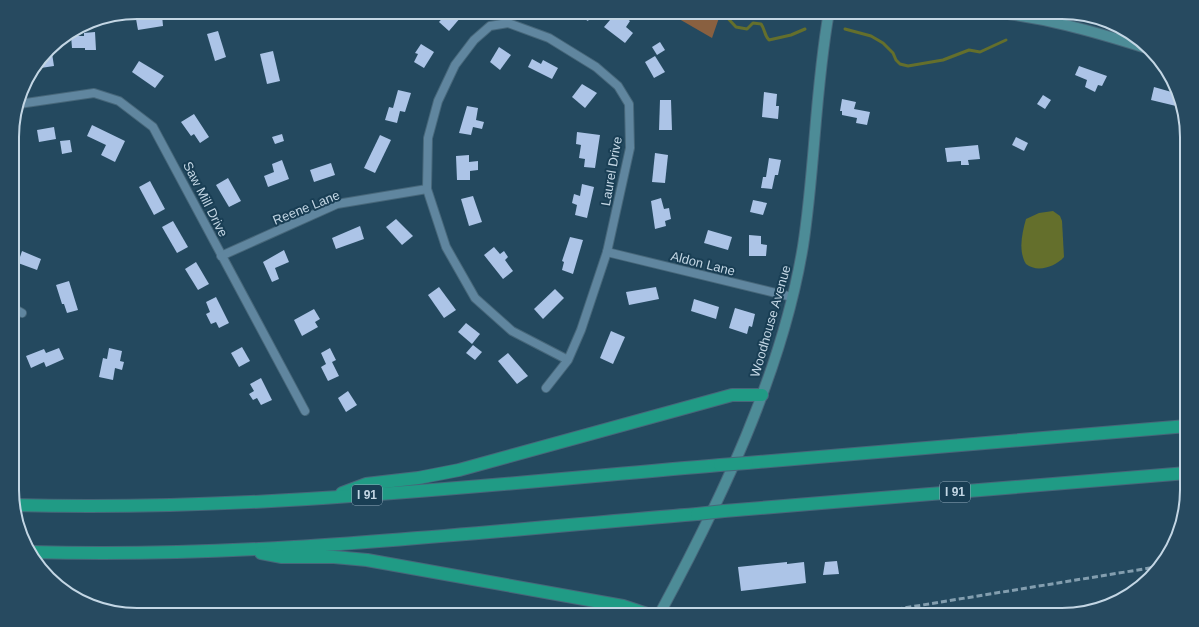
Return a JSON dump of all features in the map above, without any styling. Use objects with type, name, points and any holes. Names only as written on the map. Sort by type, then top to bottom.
[{"type":"highway","points":[[333,497],[366,484],[418,478],[459,470],[732,395],[762,394]]},
{"type":"highway","name":"I 91","points":[[20,505],[139,506],[333,497],[1180,427]]},
{"type":"highway","name":"I 91","points":[[37,552],[250,549],[697,514],[1180,474]]},
{"type":"highway","points":[[250,549],[282,557],[334,557],[367,560],[629,608]]},
{"type":"main road","name":"Woodhouse Avenue","points":[[662,608],[736,458],[762,394],[792,297],[806,222],[828,19]]},
{"type":"main road","points":[[1044,19],[1060,22],[1136,45]]},
{"type":"street","name":"Laurel Drive","points":[[546,388],[568,360],[581,330],[608,252],[630,148],[629,104],[618,86],[596,67],[549,38],[508,23],[490,26],[474,40],[455,65],[438,101],[428,138],[427,189],[446,247],[475,298],[512,331],[568,360]]},
{"type":"street","name":"Saw Mill Drive","points":[[24,103],[94,94],[119,101],[157,131],[305,410]]},
{"type":"street","name":"Reene Lane","points":[[222,256],[337,204],[427,189]]},
{"type":"street","name":"Aldon Lane","points":[[608,252],[792,297]]},
{"type":"shaded area","points":[[679,19],[719,19],[712,38]]},
{"type":"shaded area","points":[[1053,211],[1060,216],[1062,221],[1064,257],[1056,264],[1046,268],[1030,267],[1026,264],[1021,248],[1026,219],[1039,213]]},
{"type":"building","points":[[136,19],[162,19],[163,26],[138,30]]},
{"type":"building","points":[[442,19],[459,19],[449,31],[439,22]]},
{"type":"building","points":[[611,19],[627,19],[630,21],[626,27],[633,33],[625,43],[604,27]]},
{"type":"building","points":[[218,31],[226,57],[215,61],[207,34]]},
{"type":"building","points":[[95,32],[96,50],[72,48],[71,39],[76,36],[84,36],[84,33]]},
{"type":"building","points":[[660,42],[665,50],[657,55],[652,47]]},
{"type":"building","points":[[421,44],[434,52],[424,68],[414,62],[418,54],[415,53]]},
{"type":"building","points":[[499,47],[511,55],[500,70],[490,62]]},
{"type":"building","points":[[273,51],[280,81],[267,84],[260,54]]},
{"type":"building","points":[[52,55],[54,66],[41,68]]},
{"type":"building","points":[[655,56],[665,72],[654,78],[645,62]]},
{"type":"building","points":[[532,59],[541,64],[543,60],[558,68],[552,79],[528,67]]},
{"type":"building","points":[[139,61],[164,76],[155,88],[132,72]]},
{"type":"building","points":[[1079,66],[1107,76],[1102,86],[1098,85],[1095,92],[1085,87],[1087,80],[1075,75]]},
{"type":"building","points":[[582,84],[597,93],[585,108],[572,97]]},
{"type":"building","points":[[1154,87],[1171,92],[1176,106],[1151,100]]},
{"type":"building","points":[[398,90],[411,93],[405,112],[400,111],[397,123],[385,120],[389,107],[393,108]]},
{"type":"building","points":[[764,92],[777,94],[776,106],[779,106],[778,119],[762,117]]},
{"type":"building","points":[[1043,95],[1051,100],[1045,109],[1037,104]]},
{"type":"building","points":[[842,99],[856,102],[854,109],[870,112],[867,125],[856,123],[857,118],[842,115],[842,111],[840,111]]},
{"type":"building","points":[[660,100],[671,100],[672,130],[659,130]]},
{"type":"building","points":[[467,106],[478,108],[476,120],[484,122],[482,129],[473,127],[471,135],[459,133]]},
{"type":"building","points":[[194,114],[209,137],[200,143],[194,134],[191,136],[181,122]]},
{"type":"building","points":[[92,125],[125,141],[115,162],[101,155],[106,145],[87,136]]},
{"type":"building","points":[[54,127],[56,139],[39,142],[37,130]]},
{"type":"building","points":[[577,132],[600,135],[595,168],[584,167],[585,159],[579,158],[581,145],[576,144]]},
{"type":"building","points":[[282,134],[284,141],[275,144],[272,137]]},
{"type":"building","points":[[380,135],[391,140],[375,173],[364,168]]},
{"type":"building","points":[[1016,137],[1028,143],[1024,151],[1012,145]]},
{"type":"building","points":[[70,140],[72,152],[62,154],[60,141]]},
{"type":"building","points":[[978,145],[980,159],[968,160],[969,165],[961,165],[961,161],[947,162],[945,148]]},
{"type":"building","points":[[655,153],[668,155],[665,183],[652,182]]},
{"type":"building","points":[[469,155],[469,162],[478,161],[478,170],[470,171],[470,180],[457,180],[456,156]]},
{"type":"building","points":[[769,158],[781,160],[778,175],[775,175],[772,189],[761,188],[763,177],[766,177]]},
{"type":"building","points":[[282,160],[289,179],[268,187],[264,176],[274,172],[272,164]]},
{"type":"building","points":[[331,163],[335,175],[314,182],[310,170]]},
{"type":"building","points":[[228,178],[241,201],[229,207],[216,185]]},
{"type":"building","points":[[150,181],[165,209],[154,215],[139,187]]},
{"type":"building","points":[[582,184],[594,187],[587,218],[575,215],[577,205],[572,203],[574,194],[580,196]]},
{"type":"building","points":[[473,196],[482,222],[469,226],[461,199]]},
{"type":"building","points":[[661,198],[664,209],[669,208],[671,219],[665,221],[666,226],[655,229],[651,201]]},
{"type":"building","points":[[753,200],[767,203],[763,215],[750,212]]},
{"type":"building","points":[[396,219],[413,236],[402,245],[386,227]]},
{"type":"building","points":[[173,221],[188,247],[177,253],[162,227]]},
{"type":"building","points":[[360,226],[364,239],[336,249],[332,238]]},
{"type":"building","points":[[708,230],[732,237],[728,250],[704,243]]},
{"type":"building","points":[[749,235],[761,236],[761,244],[767,245],[766,256],[749,256]]},
{"type":"building","points":[[570,237],[583,240],[573,274],[562,270],[564,262],[562,261]]},
{"type":"building","points":[[494,247],[500,254],[504,251],[508,257],[505,260],[513,271],[503,279],[484,255]]},
{"type":"building","points":[[284,250],[289,262],[275,268],[279,279],[272,282],[263,262]]},
{"type":"building","points":[[22,251],[41,259],[37,270],[19,263]]},
{"type":"building","points":[[196,262],[209,284],[198,290],[185,269]]},
{"type":"building","points":[[69,281],[78,310],[67,313],[64,304],[62,304],[56,285]]},
{"type":"building","points":[[439,287],[456,310],[444,318],[428,295]]},
{"type":"building","points":[[656,287],[659,299],[629,305],[626,292]]},
{"type":"building","points":[[555,289],[564,298],[543,319],[534,309]]},
{"type":"building","points":[[216,297],[229,323],[219,328],[216,322],[211,324],[206,314],[210,312],[206,302]]},
{"type":"building","points":[[694,299],[719,307],[716,319],[691,311]]},
{"type":"building","points":[[735,308],[755,314],[752,327],[749,326],[747,334],[729,328]]},
{"type":"building","points":[[314,309],[320,319],[315,322],[318,327],[302,336],[294,320]]},
{"type":"building","points":[[466,323],[480,334],[472,344],[458,332]]},
{"type":"building","points":[[611,331],[625,337],[613,364],[600,358]]},
{"type":"building","points":[[473,345],[482,352],[475,360],[466,353]]},
{"type":"building","points":[[242,347],[250,361],[239,367],[231,353]]},
{"type":"building","points":[[59,348],[64,359],[46,367],[44,362],[31,368],[26,356],[44,349],[46,353]]},
{"type":"building","points":[[109,348],[122,351],[120,361],[124,362],[122,370],[115,368],[113,380],[99,377],[103,358],[107,359]]},
{"type":"building","points":[[330,348],[336,360],[332,362],[339,376],[328,381],[321,367],[326,364],[321,353]]},
{"type":"building","points":[[508,353],[528,376],[517,384],[498,361]]},
{"type":"building","points":[[261,378],[272,400],[261,405],[257,398],[253,400],[249,394],[254,391],[250,384]]},
{"type":"building","points":[[348,391],[357,405],[346,412],[338,398]]},
{"type":"building","points":[[837,561],[839,574],[823,575],[825,562]]},
{"type":"building","points":[[787,562],[787,564],[804,562],[806,583],[741,591],[738,567]]},
{"type":"waterway","points":[[729,19],[736,27],[747,29],[753,23],[761,24],[769,40],[791,35],[805,29]]},
{"type":"waterway","points":[[845,29],[871,36],[883,43],[893,53],[896,60],[900,64],[908,66],[943,60],[969,50],[980,52],[1006,40]]},
{"type":"railway","points":[[904,608],[1151,568]]}]
